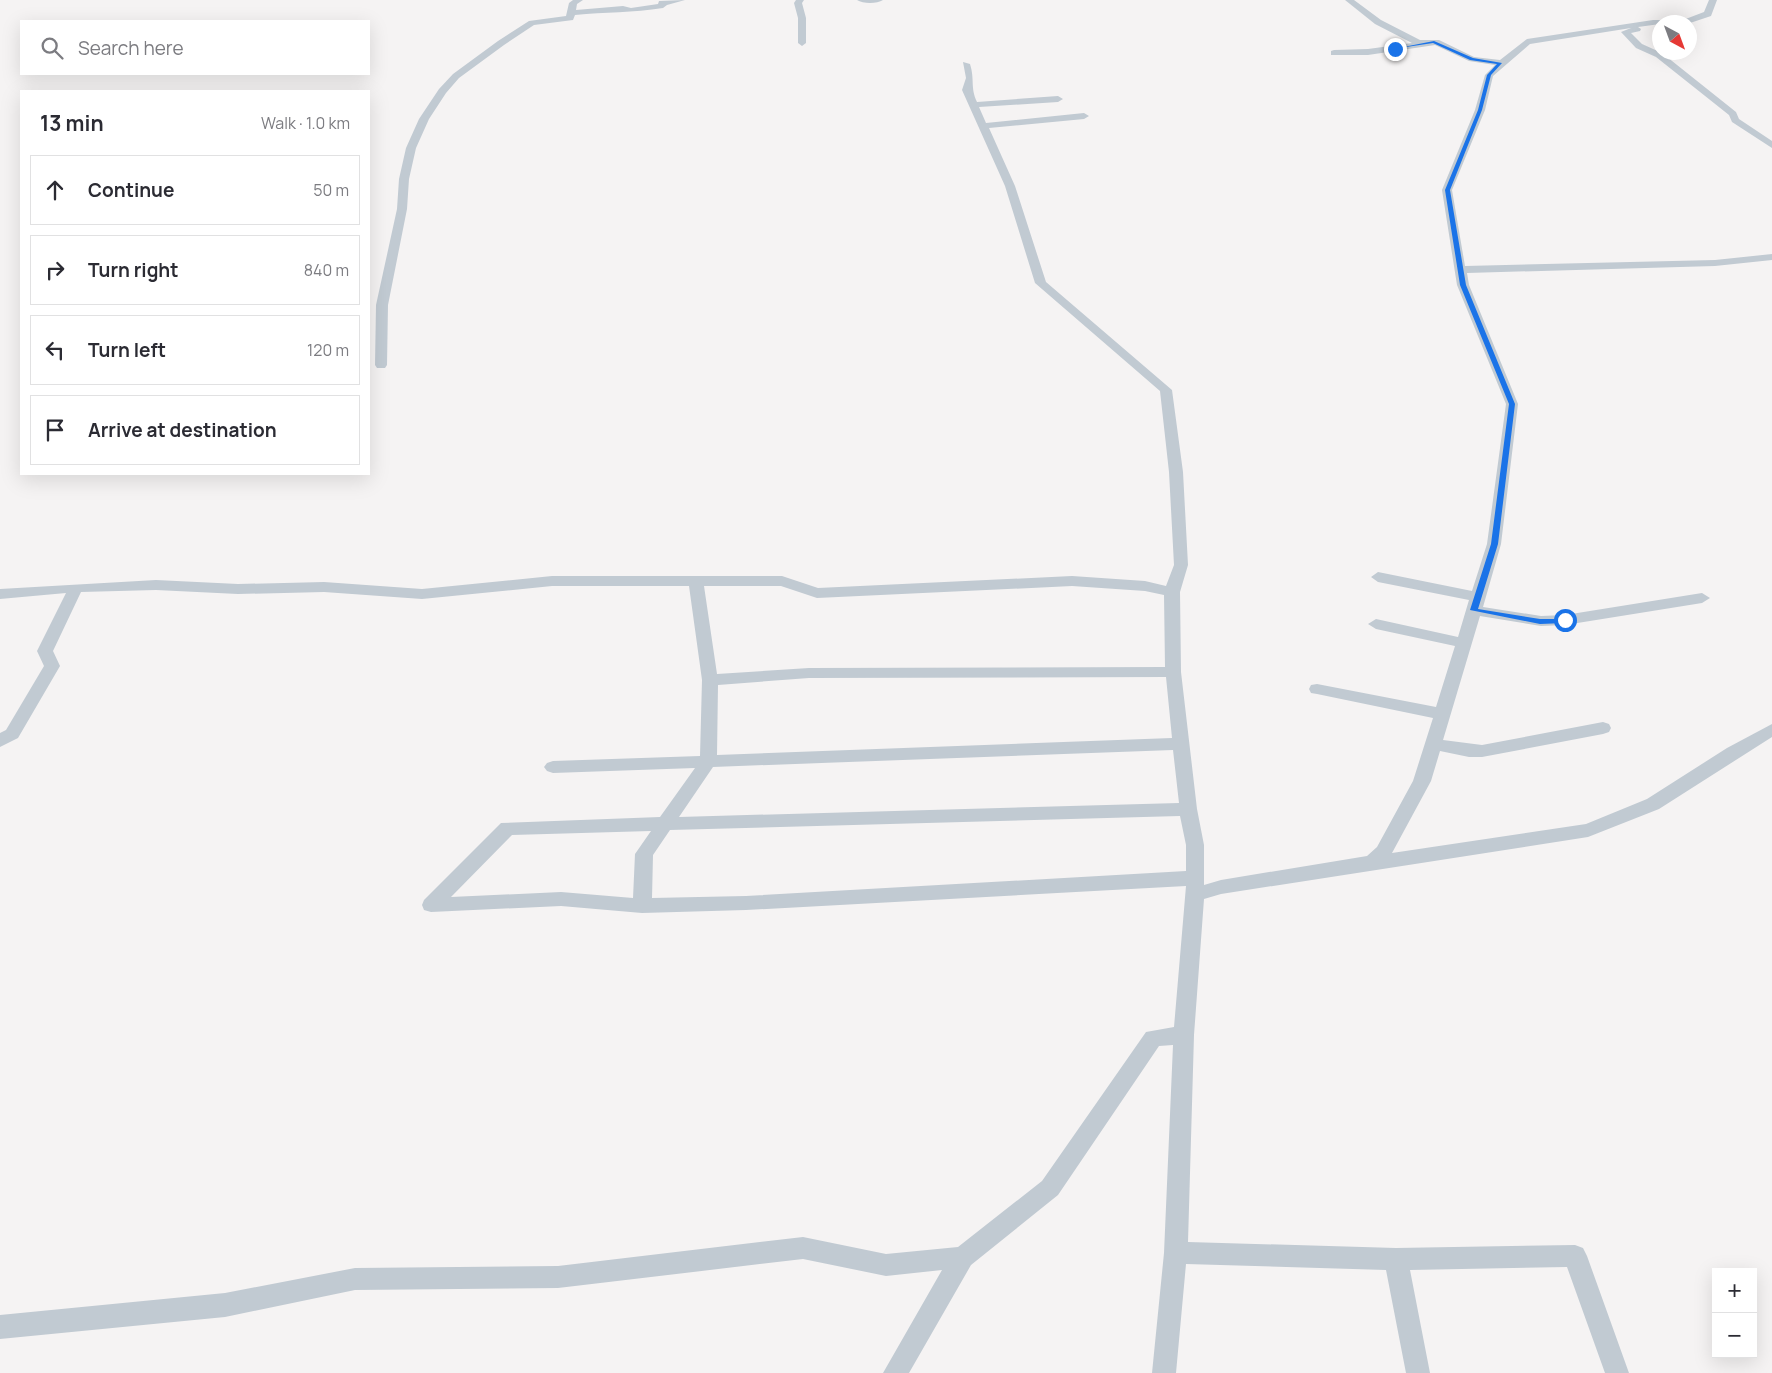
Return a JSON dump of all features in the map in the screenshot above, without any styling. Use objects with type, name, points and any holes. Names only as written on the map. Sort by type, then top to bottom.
[{"type":"street","points":[[381,365],[382,305],[402,209],[404,179],[411,148],[424,119],[442,91],[456,76],[532,23],[570,18],[573,3],[579,0]]},
{"type":"street","points":[[571,13],[623,8],[630,10],[663,6],[662,3],[682,0]]},
{"type":"street","points":[[800,0],[798,3],[802,18],[802,43]]},
{"type":"street","points":[[861,0],[879,0]]},
{"type":"street","points":[[1349,0],[1378,22],[1421,44]]},
{"type":"street","points":[[1697,18],[1708,14],[1713,0]]},
{"type":"street","points":[[1372,862],[1384,852],[1422,780],[1434,744],[1494,544],[1512,404],[1463,285],[1447,190],[1480,110],[1489,75],[1500,63],[1527,42],[1652,22]]},
{"type":"street","points":[[1652,27],[1625,32],[1638,46],[1652,52]]},
{"type":"street","points":[[1334,53],[1368,52],[1436,42],[1472,59],[1500,63]]},
{"type":"street","points":[[1665,60],[1733,114],[1735,120],[1772,146]]},
{"type":"street","points":[[966,64],[970,78],[967,90],[1010,186],[1041,283],[1166,390],[1176,472],[1181,565],[1172,592],[1173,672],[1188,809],[1195,846],[1195,886],[1184,1035],[1176,1253],[1164,1373]]},
{"type":"street","points":[[974,106],[1058,99]]},
{"type":"street","points":[[983,126],[1084,116]]},
{"type":"street","points":[[1461,270],[1714,263],[1772,257]]},
{"type":"street","points":[[1378,577],[1540,621],[1565,620],[1702,598]]},
{"type":"street","points":[[0,594],[76,588],[156,585],[238,589],[324,587],[422,594],[552,581],[782,582],[816,593],[1072,581],[1145,586],[1172,592]]},
{"type":"street","points":[[642,906],[644,854],[708,762],[710,680],[696,582]]},
{"type":"street","points":[[0,741],[12,734],[52,666],[45,651],[76,588]]},
{"type":"street","points":[[1376,624],[1464,643]]},
{"type":"street","points":[[710,680],[809,673],[1173,672]]},
{"type":"street","points":[[1317,688],[1442,714]]},
{"type":"street","points":[[1434,744],[1469,752],[1482,751],[1603,728]]},
{"type":"street","points":[[1188,809],[507,828],[431,905],[561,900],[642,906],[746,904],[1195,886],[1221,887],[1372,862],[1410,859],[1588,830],[1653,804],[1733,752],[1772,730]]},
{"type":"street","points":[[553,767],[1182,744]]},
{"type":"street","points":[[895,1373],[963,1257],[1050,1188],[1153,1038],[1184,1035]]},
{"type":"street","points":[[0,1327],[225,1305],[355,1279],[558,1277],[803,1248],[886,1264],[963,1257]]},
{"type":"street","points":[[1176,1253],[1396,1259],[1575,1256],[1617,1373]]},
{"type":"street","points":[[1396,1259],[1418,1373]]},
{"type":"route","points":[[1395,49],[1434,42],[1472,59],[1500,63],[1489,75],[1480,110],[1447,190],[1463,285],[1512,404],[1494,544],[1474,610],[1540,621],[1565,620]]}]
